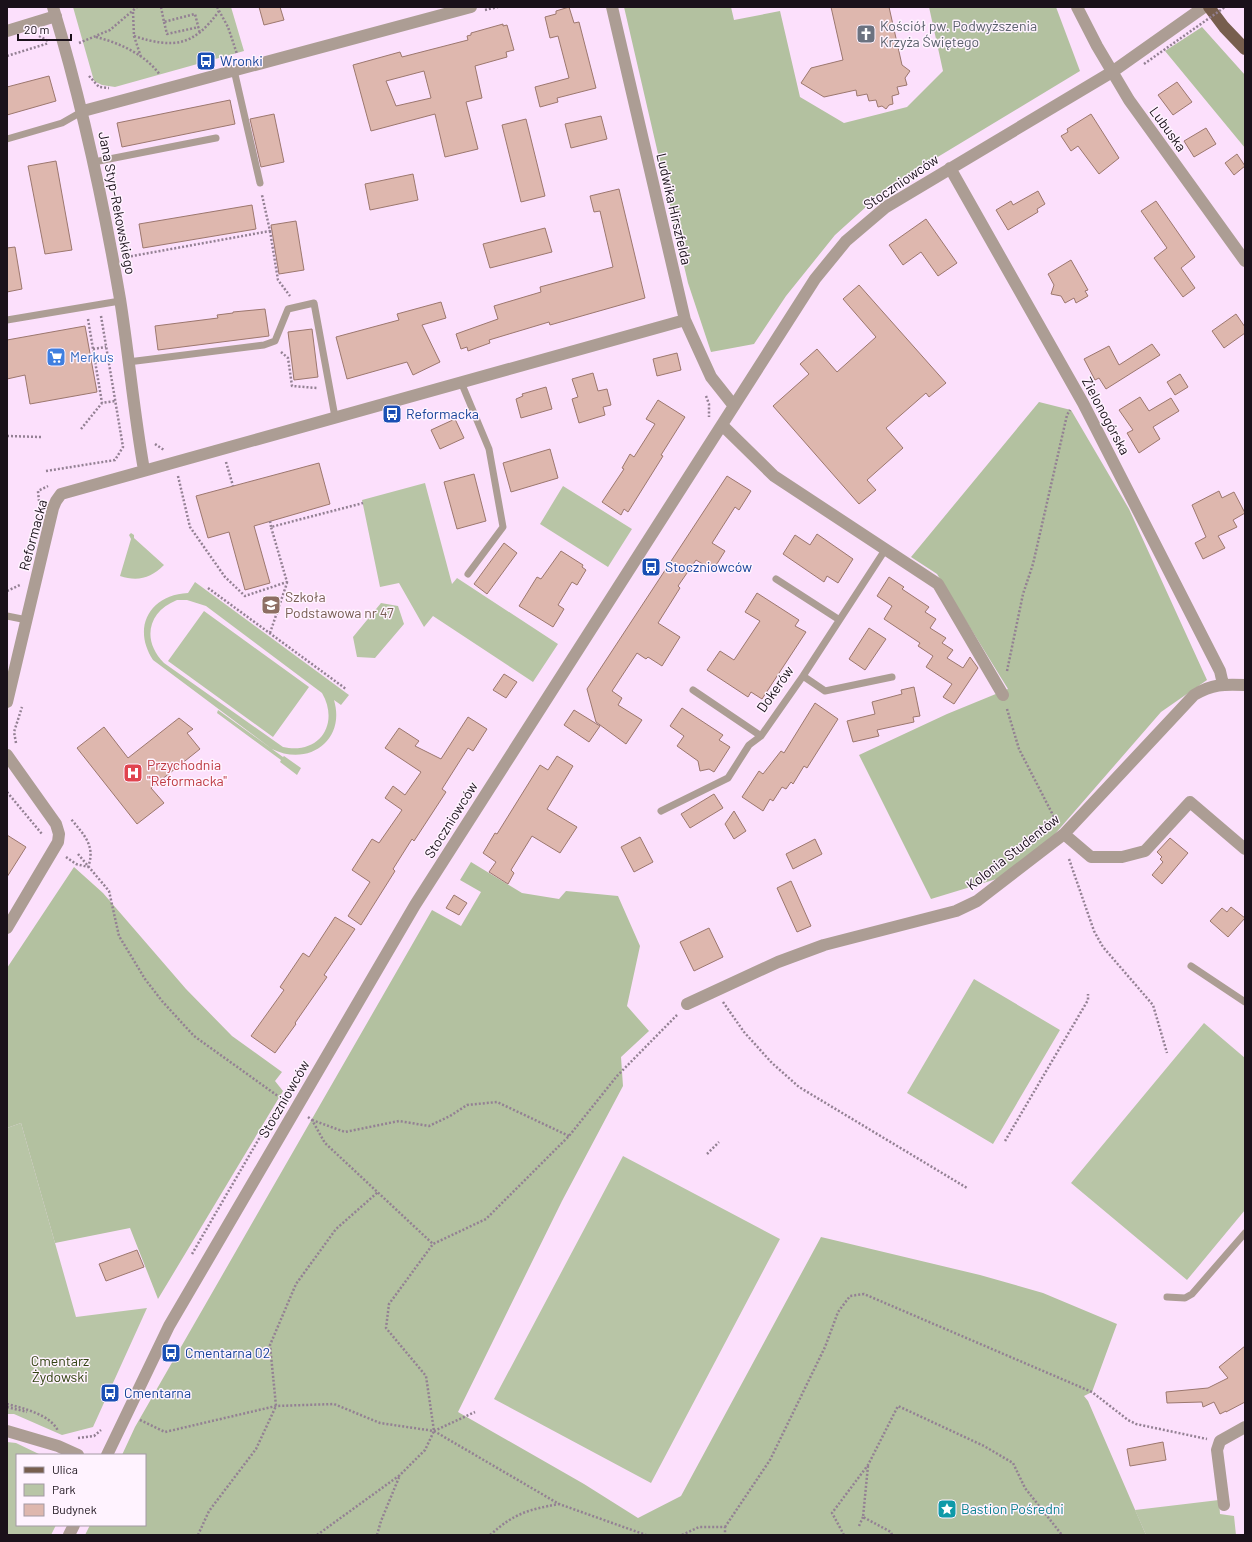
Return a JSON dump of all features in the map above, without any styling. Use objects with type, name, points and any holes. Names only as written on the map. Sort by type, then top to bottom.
[{"type":"main road","points":[[1209,7],[1245,49]]},
{"type":"street","points":[[83,111],[471,7]]},
{"type":"street","name":"Ludwika Hirszfelda","points":[[612,7],[685,320],[711,377],[734,406]]},
{"type":"street","name":"Lubuska","points":[[1077,7],[1129,100],[1245,261]]},
{"type":"street","name":"Stoczniowców","points":[[107,1454],[169,1326],[415,904],[636,556],[815,279],[846,241],[886,207],[1112,72],[1140,60],[1204,7]]},
{"type":"street","points":[[7,31],[54,11]]},
{"type":"street","name":"Jana Styp-Rekowskiego","points":[[54,11],[83,111],[94,162],[120,301],[144,470]]},
{"type":"street","name":"Zielonogórska","points":[[950,168],[1083,403],[1220,671],[1223,684]]},
{"type":"street","name":"Reformacka","points":[[7,702],[56,501],[61,494],[685,320]]},
{"type":"street","points":[[722,425],[774,476],[884,550],[938,584],[1003,695]]},
{"type":"street","name":"Kolonia Studentów","points":[[687,1004],[714,990],[778,962],[824,945],[956,911],[977,901],[1062,835],[1194,695],[1206,688],[1223,684],[1245,685]]},
{"type":"street","points":[[7,928],[55,848],[58,842],[59,834],[56,824],[12,752]]},
{"type":"street","points":[[1062,835],[1091,857],[1122,857],[1145,850],[1190,802],[1245,849]]},
{"type":"street","points":[[1224,1505],[1217,1450],[1220,1441],[1245,1427]]},
{"type":"street","points":[[7,1431],[58,1446],[76,1454]]},
{"type":"street","points":[[69,1535],[74,1526]]},
{"type":"lane","points":[[234,70],[260,183]]},
{"type":"lane","points":[[7,139],[62,123],[83,111]]},
{"type":"lane","points":[[94,162],[216,138]]},
{"type":"lane","points":[[7,320],[120,301]]},
{"type":"lane","points":[[128,362],[264,345],[275,341],[288,309],[314,303],[335,417]]},
{"type":"lane","points":[[461,382],[489,449],[502,526],[468,574]]},
{"type":"lane","name":"Dokerów","points":[[661,811],[728,778],[749,745],[761,736],[803,676],[838,619],[884,550]]},
{"type":"lane","points":[[776,578],[838,619]]},
{"type":"lane","points":[[7,616],[27,620]]},
{"type":"lane","points":[[803,676],[825,691],[892,677]]},
{"type":"lane","points":[[693,690],[761,736]]},
{"type":"lane","points":[[1191,966],[1245,1002]]},
{"type":"lane","points":[[1167,1297],[1185,1298],[1192,1294],[1245,1233]]},
{"type":"path","points":[[78,44],[110,30],[133,12],[137,7]]},
{"type":"path","points":[[161,7],[167,34],[198,27]]},
{"type":"path","points":[[217,7],[228,27],[237,53]]},
{"type":"path","points":[[484,11],[498,7]]},
{"type":"path","points":[[1140,60],[1225,7]]},
{"type":"path","points":[[134,36],[160,42],[174,43],[188,40],[200,34],[219,11]]},
{"type":"path","points":[[133,12],[134,36],[141,58]]},
{"type":"path","points":[[164,22],[195,14],[200,34]]},
{"type":"path","points":[[96,37],[120,45],[141,58],[156,70]]},
{"type":"path","points":[[77,39],[80,50]]},
{"type":"path","points":[[7,56],[50,42],[52,50]]},
{"type":"path","points":[[87,71],[89,78],[99,87],[114,89]]},
{"type":"path","points":[[154,79],[161,77]]},
{"type":"path","points":[[260,183],[278,280],[297,306]]},
{"type":"path","points":[[122,257],[270,231]]},
{"type":"path","points":[[46,471],[105,463],[115,460],[123,447],[101,316],[102,304]]},
{"type":"path","points":[[87,314],[102,403]]},
{"type":"path","points":[[270,343],[288,358],[292,386],[314,388]]},
{"type":"path","points":[[93,349],[106,347]]},
{"type":"path","points":[[703,389],[709,404],[709,415],[707,420]]},
{"type":"path","points":[[81,429],[102,403],[115,401]]},
{"type":"path","points":[[1007,672],[1021,602],[1033,564],[1067,415],[1071,410],[1083,403]]},
{"type":"path","points":[[7,436],[41,437]]},
{"type":"path","points":[[225,457],[233,486]]},
{"type":"path","points":[[178,472],[190,527],[225,577],[245,596],[287,582]]},
{"type":"path","points":[[271,527],[363,503]]},
{"type":"path","points":[[270,521],[287,582],[270,633]]},
{"type":"path","points":[[7,591],[26,581]]},
{"type":"path","points":[[208,588],[346,689]]},
{"type":"path","points":[[1003,695],[1020,749],[1062,835],[1094,931],[1103,947],[1153,1005],[1167,1053]]},
{"type":"path","points":[[12,752],[14,732],[24,703]]},
{"type":"path","points":[[7,792],[55,848],[76,864],[88,867]]},
{"type":"path","points":[[69,816],[92,850],[92,857],[88,867]]},
{"type":"path","points":[[78,854],[109,891],[119,936],[145,979],[172,1013],[194,1036],[282,1100]]},
{"type":"path","points":[[714,990],[744,1032],[772,1063],[799,1087],[967,1188]]},
{"type":"path","points":[[1005,1141],[1088,1000],[1088,994]]},
{"type":"path","points":[[317,1535],[400,1475],[425,1450],[434,1431],[426,1376],[386,1328],[389,1304],[433,1244],[486,1219],[569,1136],[617,1076],[687,1004]]},
{"type":"path","points":[[302,1114],[312,1120],[345,1132],[399,1121],[429,1126],[450,1116],[467,1105],[497,1102],[569,1136]]},
{"type":"path","points":[[312,1120],[325,1143],[433,1244]]},
{"type":"path","points":[[706,1154],[719,1142]]},
{"type":"path","points":[[198,1535],[210,1511],[256,1449],[276,1406],[270,1344],[296,1284],[336,1229],[378,1192]]},
{"type":"path","points":[[725,1535],[725,1527],[770,1460],[825,1347],[838,1312],[850,1296],[864,1294],[1092,1392],[1128,1420],[1136,1424],[1220,1441]]},
{"type":"path","points":[[7,1404],[42,1416],[57,1428],[60,1434],[58,1446]]},
{"type":"path","points":[[136,1418],[165,1432],[276,1406],[334,1404],[380,1423],[434,1431],[559,1504],[646,1535]]},
{"type":"path","points":[[844,1535],[832,1514],[868,1465],[898,1406],[984,1446],[1013,1463],[1025,1488],[1062,1535]]},
{"type":"path","points":[[7,1407],[42,1416]]},
{"type":"path","points":[[434,1431],[474,1412]]},
{"type":"path","points":[[860,1526],[863,1516],[868,1465]]},
{"type":"path","points":[[377,1535],[381,1521],[400,1475]]},
{"type":"path","points":[[490,1535],[506,1521],[530,1509],[559,1504]]},
{"type":"path","points":[[863,1516],[890,1532],[892,1535]]},
{"type":"path","points":[[682,1535],[699,1527],[725,1527]]},
{"type":"green space","points":[[73,7],[231,7],[244,51],[115,87],[102,85],[94,81]]},
{"type":"green space","points":[[624,7],[731,7],[734,20],[780,11],[800,97],[844,123],[907,107],[943,71],[929,7],[1056,7],[1080,71],[888,187],[835,235],[786,296],[754,344],[711,352],[688,283]]},
{"type":"green space","points":[[1202,27],[1245,75],[1245,148],[1165,51]]},
{"type":"green space","points":[[1039,402],[1071,410],[1129,509],[1207,680],[1161,712],[1041,850],[1003,877],[931,899],[859,755],[947,714],[1008,689],[937,574],[911,557]]},
{"type":"green space","points":[[425,483],[452,584],[457,578],[558,644],[533,682],[433,616],[424,627],[399,583],[380,587],[362,500]]},
{"type":"green space","points":[[563,486],[632,529],[608,567],[540,524]]},
{"type":"green space","points":[[131,533],[134,535],[134,538],[164,565],[154,573],[144,578],[133,579],[120,576],[131,539],[129,535]]},
{"type":"green space","points":[[195,582],[349,695],[341,705],[334,700],[336,715],[334,727],[329,738],[321,747],[311,752],[299,755],[285,754],[272,749],[153,660],[147,648],[144,636],[148,615],[154,607],[163,600],[174,595],[188,593]],"holes":[[[177,600],[187,600],[206,606],[322,693],[327,705],[329,716],[323,735],[316,742],[307,746],[296,748],[283,747],[164,663],[153,646],[151,628],[154,619],[167,605]]]},
{"type":"green space","points":[[381,603],[398,606],[404,624],[375,658],[357,657],[353,637]]},
{"type":"green space","points":[[204,611],[309,687],[273,737],[168,661]]},
{"type":"green space","points":[[218,710],[283,757],[284,756],[301,768],[297,775],[280,762],[281,760],[217,713]]},
{"type":"green space","points":[[471,862],[522,893],[559,899],[566,891],[618,896],[640,946],[627,1006],[649,1031],[621,1057],[623,1086],[562,1201],[458,1412],[584,1484],[638,1518],[681,1496],[821,1237],[980,1275],[1043,1293],[1117,1324],[1092,1392],[1084,1396],[1088,1401],[1146,1535],[85,1535],[90,1526],[146,1526],[146,1454],[122,1454],[135,1427],[432,910],[461,926],[481,892],[460,880]]},
{"type":"green space","points":[[74,867],[103,893],[186,989],[232,1036],[282,1072],[275,1081],[283,1091],[158,1299],[130,1228],[55,1243],[21,1123],[7,1128],[7,968]]},
{"type":"green space","points":[[974,979],[1060,1030],[993,1144],[907,1093]]},
{"type":"green space","points":[[1204,1023],[1245,1058],[1245,1210],[1187,1280],[1071,1183]]},
{"type":"green space","name":"Cmentarz Żydowski","points":[[21,1123],[76,1317],[147,1308],[93,1427],[62,1435],[14,1414],[7,1414],[7,1128]]},
{"type":"green space","points":[[623,1156],[780,1239],[651,1483],[494,1399]]},
{"type":"green space","points":[[7,1442],[16,1443],[39,1454],[16,1454],[16,1526],[56,1526],[51,1535],[7,1535]]},
{"type":"green space","points":[[1219,1500],[1220,1514],[1234,1516],[1236,1535],[1146,1535],[1135,1510]]},
{"type":"building","points":[[259,7],[280,7],[284,20],[264,25]]},
{"type":"building","points":[[569,7],[574,23],[579,22],[596,88],[557,98],[558,102],[540,107],[535,87],[569,78],[558,36],[550,38],[545,17],[556,14],[556,11]]},
{"type":"building","name":"Kościół pw. Podwyższenia Krzyża Świętego","points":[[831,7],[889,7],[902,65],[910,71],[905,78],[907,85],[897,87],[899,94],[892,96],[893,104],[889,105],[886,109],[882,106],[878,107],[876,100],[869,101],[867,94],[857,96],[856,90],[824,97],[801,83],[811,68],[843,60]]},
{"type":"building","points":[[503,24],[503,26],[507,25],[514,50],[506,52],[507,57],[475,66],[482,98],[466,102],[478,149],[445,157],[435,114],[371,131],[353,65],[400,52],[402,57],[468,40],[467,36],[471,35],[471,33]],"holes":[[[424,71],[431,98],[396,106],[386,81]]]},
{"type":"building","points":[[49,76],[56,101],[7,115],[7,87]]},
{"type":"building","points":[[1177,82],[1192,102],[1173,115],[1158,95]]},
{"type":"building","points":[[230,100],[235,124],[122,147],[117,123]]},
{"type":"building","points":[[274,114],[284,162],[261,167],[250,119]]},
{"type":"building","points":[[1091,114],[1119,158],[1099,174],[1078,146],[1071,151],[1061,136],[1068,132],[1067,129]]},
{"type":"building","points":[[601,116],[607,139],[571,148],[565,124]]},
{"type":"building","points":[[526,119],[545,196],[521,202],[502,125]]},
{"type":"building","points":[[1206,128],[1216,144],[1194,157],[1184,141]]},
{"type":"building","points":[[1237,154],[1245,166],[1234,175],[1225,163]]},
{"type":"building","points":[[56,161],[72,250],[45,254],[28,166]]},
{"type":"building","points":[[413,174],[418,200],[370,210],[365,184]]},
{"type":"building","points":[[619,189],[645,298],[550,325],[549,322],[489,340],[490,343],[468,351],[467,347],[461,349],[456,334],[498,319],[494,306],[541,292],[540,287],[613,267],[600,211],[594,212],[590,196]]},
{"type":"building","points":[[1038,191],[1045,204],[1037,209],[1038,212],[1008,230],[996,210],[1011,201],[1013,205]]},
{"type":"building","points":[[1156,201],[1195,257],[1181,268],[1195,288],[1183,297],[1154,258],[1167,248],[1141,211]]},
{"type":"building","points":[[252,205],[256,229],[143,248],[139,224]]},
{"type":"building","points":[[926,219],[957,263],[938,276],[921,252],[903,265],[889,245]]},
{"type":"building","points":[[296,221],[304,270],[279,274],[271,225]]},
{"type":"building","points":[[545,228],[552,252],[490,268],[483,244]]},
{"type":"building","points":[[15,247],[22,289],[7,292],[7,248]]},
{"type":"building","points":[[1071,260],[1088,290],[1085,291],[1088,296],[1076,303],[1074,298],[1065,303],[1061,296],[1051,294],[1054,285],[1048,274]]},
{"type":"building","points":[[859,285],[946,383],[929,397],[926,393],[886,428],[903,448],[867,480],[876,490],[859,504],[773,406],[809,374],[800,364],[817,349],[837,372],[876,337],[843,299]]},
{"type":"building","points":[[441,302],[446,318],[422,325],[440,362],[413,375],[407,362],[347,379],[336,337],[399,320],[397,314]]},
{"type":"building","points":[[265,309],[269,336],[158,350],[155,326],[218,318],[217,315],[233,312]]},
{"type":"building","points":[[1236,314],[1245,327],[1245,333],[1224,348],[1212,331]]},
{"type":"building","name":"Merkus","points":[[85,326],[97,392],[30,404],[25,375],[7,379],[7,340]]},
{"type":"building","points":[[312,329],[318,377],[294,380],[288,332]]},
{"type":"building","points":[[1152,344],[1160,355],[1106,389],[1099,378],[1095,380],[1084,359],[1109,346],[1119,365]]},
{"type":"building","points":[[677,353],[681,370],[657,376],[653,359]]},
{"type":"building","points":[[593,373],[598,391],[607,389],[611,405],[603,407],[605,415],[579,423],[572,399],[578,397],[572,379]]},
{"type":"building","points":[[1180,374],[1188,387],[1175,395],[1167,382]]},
{"type":"building","points":[[546,387],[552,409],[521,418],[516,399],[523,396],[522,394]]},
{"type":"building","points":[[1140,397],[1149,411],[1171,398],[1179,411],[1153,427],[1160,439],[1139,453],[1127,433],[1133,430],[1119,410]]},
{"type":"building","points":[[658,400],[685,417],[661,455],[663,456],[628,512],[624,509],[621,515],[602,502],[624,469],[622,468],[630,454],[634,457],[655,424],[646,419]]},
{"type":"building","points":[[455,419],[464,438],[440,449],[431,430]]},
{"type":"building","points":[[550,449],[558,478],[511,492],[503,463]]},
{"type":"building","points":[[319,463],[330,504],[254,526],[270,583],[245,590],[229,532],[208,538],[196,496]]},
{"type":"building","points":[[474,474],[486,521],[457,529],[444,482]]},
{"type":"building","points":[[727,476],[751,491],[739,510],[735,507],[712,543],[725,551],[713,570],[696,560],[678,586],[680,588],[658,623],[680,637],[662,666],[648,657],[646,659],[637,653],[612,691],[622,698],[618,705],[642,720],[626,744],[596,722],[587,689]]},
{"type":"building","points":[[1219,491],[1222,498],[1234,492],[1245,513],[1233,520],[1237,527],[1218,536],[1225,548],[1203,559],[1195,543],[1206,537],[1192,505]]},
{"type":"building","points":[[817,534],[853,559],[838,583],[827,576],[824,582],[783,554],[795,535],[810,545]]},
{"type":"building","points":[[504,543],[517,553],[487,594],[474,584]]},
{"type":"building","points":[[561,551],[583,565],[582,567],[586,570],[577,585],[572,582],[558,605],[564,609],[553,627],[519,606],[537,577],[541,579]]},
{"type":"building","points":[[889,577],[904,587],[902,589],[929,607],[925,612],[936,619],[930,628],[946,638],[942,643],[953,650],[947,658],[963,668],[970,657],[978,668],[954,704],[943,697],[952,684],[926,667],[933,656],[918,646],[920,643],[884,619],[892,606],[877,596]]},
{"type":"building","points":[[757,593],[799,620],[795,626],[806,632],[762,699],[751,692],[748,697],[707,670],[720,651],[734,660],[760,621],[745,612]]},
{"type":"building","points":[[869,628],[886,639],[865,670],[849,659]]},
{"type":"building","points":[[504,674],[517,682],[506,698],[493,690]]},
{"type":"building","points":[[914,687],[920,716],[913,717],[914,722],[877,730],[879,736],[853,742],[847,721],[875,714],[872,702],[902,694],[901,690]]},
{"type":"building","points":[[815,703],[838,719],[807,768],[804,766],[793,784],[791,782],[786,789],[782,787],[773,801],[770,799],[763,811],[742,797],[759,771],[763,774],[781,751],[784,753]]},
{"type":"building","points":[[682,708],[723,735],[719,740],[730,747],[714,772],[709,769],[700,771],[698,761],[677,746],[684,736],[670,726]]},
{"type":"building","points":[[574,710],[600,726],[589,742],[564,725]]},
{"type":"building","points":[[468,717],[487,729],[473,751],[468,748],[442,789],[446,792],[414,841],[412,839],[393,869],[395,871],[361,925],[348,916],[370,882],[352,870],[372,839],[379,843],[402,810],[385,798],[393,786],[405,795],[421,772],[385,748],[399,728],[419,741],[415,746],[441,759]]},
{"type":"building","name":"Przychodnia \"Reformacka\"","points":[[179,718],[193,729],[187,733],[200,749],[151,788],[164,803],[137,824],[77,748],[104,727],[128,758]]},
{"type":"building","points":[[557,756],[573,766],[547,809],[577,827],[560,853],[532,836],[511,870],[514,873],[508,884],[489,872],[496,862],[483,853],[495,833],[497,834],[540,765],[548,770]]},
{"type":"building","points":[[714,794],[723,808],[690,828],[681,814]]},
{"type":"building","points":[[734,811],[746,831],[734,839],[725,824]]},
{"type":"building","points":[[7,835],[26,847],[7,877]]},
{"type":"building","points":[[640,837],[653,862],[634,872],[621,847]]},
{"type":"building","points":[[1170,838],[1188,853],[1162,884],[1152,875],[1163,862],[1160,859],[1162,857],[1157,852]]},
{"type":"building","points":[[815,839],[822,854],[793,869],[786,854]]},
{"type":"building","points":[[791,881],[811,926],[797,932],[777,888]]},
{"type":"building","points":[[454,895],[467,903],[459,915],[446,908]]},
{"type":"building","points":[[1231,907],[1245,918],[1228,937],[1210,921],[1222,908],[1227,912]]},
{"type":"building","points":[[335,917],[355,929],[324,975],[327,977],[275,1053],[251,1036],[284,990],[280,987],[303,953],[309,957]]},
{"type":"building","points":[[709,928],[723,957],[694,971],[680,942]]},
{"type":"building","points":[[137,1250],[144,1267],[106,1281],[99,1264]]},
{"type":"building","points":[[1245,1346],[1245,1402],[1220,1414],[1214,1402],[1203,1407],[1202,1402],[1167,1403],[1166,1392],[1208,1388],[1228,1378],[1219,1367]]},
{"type":"building","points":[[1163,1442],[1166,1460],[1130,1466],[1127,1449]]},
{"type":"place","name":"Kościół pw. Podwyższenia Krzyża Świętego","points":[[866,34]]},
{"type":"place","name":"Wronki","points":[[206,61]]},
{"type":"place","name":"Merkus","points":[[56,357]]},
{"type":"place","name":"Reformacka","points":[[392,414]]},
{"type":"place","name":"Stoczniowców","points":[[651,567]]},
{"type":"place","name":"Szkoła Podstawowa nr 47","points":[[271,605]]},
{"type":"place","name":"Przychodnia \"Reformacka\"","points":[[133,773]]},
{"type":"place","name":"Cmentarna 02","points":[[171,1353]]},
{"type":"place","name":"Cmentarna","points":[[110,1393]]},
{"type":"place","name":"Bastion Pośredni","points":[[947,1509]]}]
